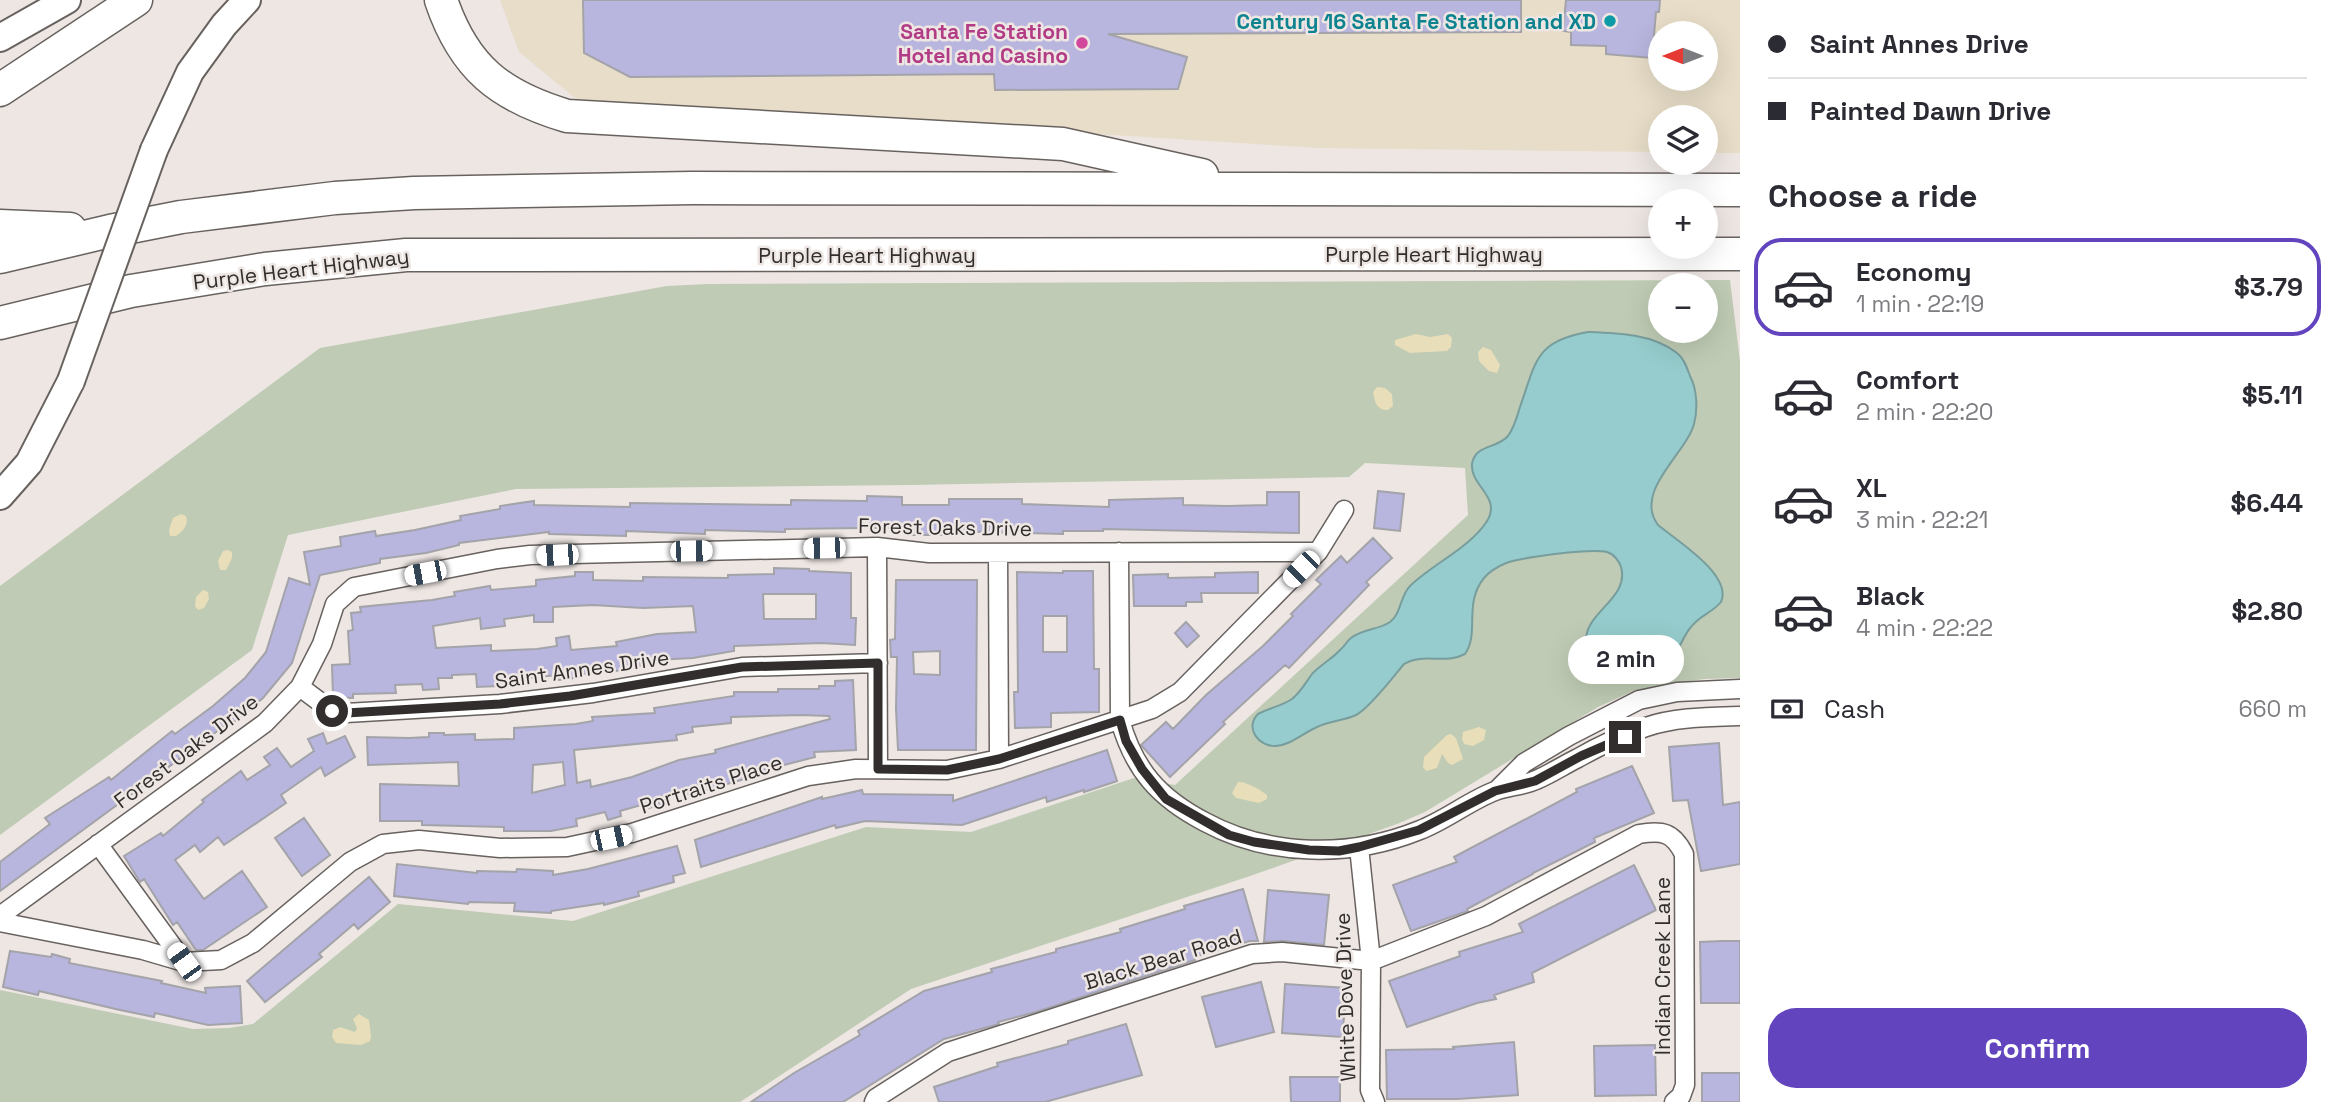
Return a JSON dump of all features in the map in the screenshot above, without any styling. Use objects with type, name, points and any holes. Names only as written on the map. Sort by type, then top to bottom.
[{"type":"highway","points":[[0,90],[136,0]]},
{"type":"highway","points":[[441,0],[450,26],[470,58],[499,87],[532,106],[567,116],[1063,144],[1261,189]]},
{"type":"highway","points":[[0,257],[110,231],[181,218],[335,198],[414,193],[692,188],[1740,190]]},
{"type":"highway","points":[[0,226],[110,231]]},
{"type":"highway","name":"Purple Heart Highway","points":[[0,323],[131,291],[265,269],[405,256],[1740,254]]},
{"type":"main road","points":[[0,38],[67,0]]},
{"type":"main road","points":[[0,496],[29,463],[71,381],[154,150],[190,72],[224,25],[247,0]]},
{"type":"street","name":"Portraits Place","points":[[0,922],[144,950],[184,962],[221,960],[253,943],[350,862],[383,844],[419,840],[500,848],[567,847],[632,833],[808,776],[856,769],[947,770],[999,759],[1152,709],[1180,692],[1318,552],[1344,510]]},
{"type":"street","name":"Forest Oaks Drive","points":[[0,916],[265,723],[300,687],[322,644],[335,604],[354,587],[530,555],[877,547],[929,553],[1318,552]]},
{"type":"street","points":[[877,547],[878,769]]},
{"type":"street","points":[[1119,552],[1120,720],[1126,741],[1142,769],[1166,799],[1229,835],[1254,842],[1309,850],[1339,851],[1359,847],[1419,830],[1495,791],[1535,781],[1581,756],[1647,727],[1679,720],[1740,716]]},
{"type":"street","points":[[998,553],[999,759]]},
{"type":"street","name":"Saint Annes Drive","points":[[300,687],[332,711],[346,713],[500,704],[553,698],[742,667],[878,663]]},
{"type":"street","points":[[1495,791],[1524,763],[1639,700],[1677,692],[1740,689]]},
{"type":"street","name":"Black Bear Road","points":[[874,1102],[876,1098],[948,1052],[1252,954],[1282,952],[1371,961],[1486,916],[1639,834],[1656,831],[1667,834]]},
{"type":"street","name":"Indian Creek Lane","points":[[1667,834],[1679,844],[1684,854],[1685,1085],[1681,1096],[1674,1102]]},
{"type":"street","points":[[98,844],[184,962]]},
{"type":"street","name":"White Dove Drive","points":[[1359,847],[1371,961],[1370,1090],[1375,1102]]},
{"type":"shaded area","points":[[500,0],[1740,0],[1740,153],[1718,153],[1718,105],[1648,105],[1648,152],[1320,148],[580,102],[519,52]]},
{"type":"green space","points":[[1648,280],[1648,343],[1718,343],[1718,280],[1730,280],[1740,361],[1740,678],[1704,679],[1631,692],[1598,707],[1425,812],[1397,824],[911,989],[740,1102],[0,1102],[0,990],[193,1029],[253,1024],[398,904],[573,921],[866,827],[971,832],[1134,778],[1175,785],[1468,515],[1465,468],[1365,463],[1349,477],[516,489],[288,535],[252,650],[0,835],[0,586],[320,348],[667,286]]},
{"type":"sand","points":[[1416,334],[1430,337],[1448,334],[1452,338],[1451,347],[1447,351],[1410,353],[1395,345],[1395,340]]},
{"type":"sand","points":[[1483,347],[1491,350],[1500,365],[1497,373],[1489,371],[1479,361],[1478,352]]},
{"type":"sand","points":[[1377,387],[1385,388],[1392,394],[1393,406],[1388,410],[1381,409],[1375,402],[1373,392]]},
{"type":"sand","points":[[181,514],[186,516],[185,527],[176,536],[170,536],[173,518]]},
{"type":"sand","points":[[223,551],[232,552],[232,558],[226,570],[220,570],[218,561]]},
{"type":"sand","points":[[203,590],[208,592],[209,599],[204,608],[198,610],[195,606],[196,597]]},
{"type":"sand","points":[[1479,727],[1486,730],[1484,740],[1473,746],[1464,744],[1463,732]]},
{"type":"sand","points":[[1451,734],[1456,738],[1463,759],[1452,765],[1442,754],[1437,768],[1426,771],[1423,767],[1424,757]]},
{"type":"sand","points":[[1238,782],[1257,788],[1267,795],[1267,799],[1259,803],[1236,798],[1232,793]]},
{"type":"sand","points":[[359,1014],[369,1020],[370,1041],[361,1045],[336,1043],[332,1037],[333,1030],[340,1027],[355,1032],[357,1028],[353,1019]]},
{"type":"water","points":[[1588,332],[1646,338],[1648,343],[1659,343],[1677,353],[1685,363],[1695,393],[1694,424],[1656,486],[1652,512],[1658,525],[1711,570],[1719,581],[1721,602],[1694,623],[1668,659],[1630,646],[1596,647],[1586,642],[1587,631],[1619,588],[1622,578],[1621,567],[1614,556],[1607,552],[1587,551],[1506,563],[1484,578],[1478,588],[1474,598],[1471,637],[1465,654],[1450,659],[1419,659],[1404,664],[1374,699],[1356,715],[1320,726],[1281,745],[1270,745],[1259,740],[1253,731],[1254,719],[1258,714],[1292,699],[1312,674],[1351,638],[1394,619],[1410,586],[1471,539],[1487,521],[1491,505],[1473,472],[1474,458],[1477,453],[1508,436],[1540,356],[1557,341]]},
{"type":"building","points":[[583,0],[1521,0],[1521,32],[1108,34],[1187,57],[1178,89],[995,90],[994,74],[630,77],[584,53]]},
{"type":"building","name":"Century 16 Santa Fe Station and XD","points":[[1566,0],[1660,0],[1655,21],[1648,21],[1648,58],[1606,54],[1606,46],[1571,45],[1571,32],[1563,31]]},
{"type":"building","points":[[1378,491],[1404,494],[1400,531],[1374,528]]},
{"type":"building","points":[[1267,492],[1299,492],[1299,533],[1103,529],[1063,531],[1063,534],[943,531],[943,535],[909,535],[909,528],[785,529],[785,532],[705,530],[705,534],[626,531],[626,536],[549,532],[459,543],[426,553],[380,559],[380,563],[320,575],[292,663],[263,698],[229,726],[227,724],[0,891],[0,862],[50,824],[45,818],[109,777],[111,780],[172,731],[175,734],[213,706],[245,678],[266,652],[289,578],[310,585],[304,552],[341,546],[340,537],[375,531],[376,536],[415,530],[461,520],[460,516],[500,509],[500,506],[534,501],[534,505],[630,507],[630,503],[791,505],[791,500],[867,501],[867,496],[902,497],[902,505],[949,505],[949,499],[1022,499],[1022,504],[1109,507],[1109,500],[1183,498],[1183,505],[1227,506],[1267,505]]},
{"type":"building","points":[[1373,538],[1392,558],[1366,582],[1369,585],[1289,668],[1285,665],[1223,722],[1225,724],[1170,777],[1141,745],[1166,722],[1173,729],[1206,695],[1293,616],[1291,614],[1321,584],[1316,580],[1341,556],[1347,563]]},
{"type":"building","points":[[774,568],[851,573],[851,618],[856,618],[855,645],[821,643],[734,646],[734,651],[693,658],[655,660],[656,662],[616,671],[574,675],[574,678],[559,680],[558,675],[519,679],[520,685],[477,687],[476,674],[452,675],[452,678],[438,678],[439,689],[423,690],[422,684],[395,685],[396,693],[353,694],[353,698],[333,697],[332,665],[350,664],[348,631],[353,630],[351,613],[361,612],[360,607],[432,600],[455,596],[454,592],[490,586],[491,590],[536,586],[536,580],[575,576],[575,572],[593,572],[593,580],[643,581],[643,577],[728,578],[728,575],[774,574]],"holes":[[[763,594],[816,594],[816,619],[764,619]],[[593,605],[643,608],[693,606],[696,632],[657,634],[616,642],[617,646],[571,650],[569,636],[556,638],[557,646],[537,649],[491,651],[491,645],[436,648],[433,626],[480,618],[481,629],[505,626],[504,619],[534,615],[534,622],[553,622],[553,607]]]},
{"type":"building","points":[[1093,571],[1094,669],[1099,669],[1099,712],[1051,713],[1051,727],[1015,728],[1014,692],[1018,692],[1017,572]],"holes":[[[1043,616],[1067,616],[1067,652],[1043,652]]]},
{"type":"building","points":[[1258,572],[1258,593],[1201,593],[1202,602],[1186,602],[1186,606],[1134,606],[1133,575],[1168,574],[1168,578],[1215,577],[1215,573]]},
{"type":"building","points":[[896,580],[977,580],[976,750],[898,750],[897,657],[891,657],[890,640],[895,639]],"holes":[[[940,651],[940,675],[914,674],[913,652]]]},
{"type":"building","points":[[1186,622],[1199,636],[1187,647],[1175,633]]},
{"type":"building","points":[[853,680],[856,750],[814,752],[815,757],[757,772],[758,775],[703,791],[686,795],[684,788],[662,796],[664,803],[649,808],[648,803],[620,811],[621,816],[608,820],[605,812],[576,819],[577,826],[551,831],[504,831],[504,827],[380,821],[380,784],[459,786],[458,762],[368,765],[367,737],[429,737],[429,733],[444,733],[475,734],[475,740],[514,739],[514,728],[576,724],[593,721],[592,717],[655,713],[654,708],[734,696],[734,692],[819,689],[819,686],[835,686],[835,681]],"holes":[[[829,716],[830,719],[715,750],[716,753],[679,760],[632,777],[591,787],[590,780],[577,783],[574,750],[677,740],[676,735],[693,732],[692,727],[731,723],[731,717]],[[563,762],[565,785],[532,793],[533,765]]]},
{"type":"building","points":[[323,733],[327,744],[345,736],[355,757],[325,776],[321,767],[281,795],[286,803],[224,845],[218,837],[200,852],[195,845],[175,860],[204,899],[242,871],[267,907],[203,950],[196,950],[177,922],[173,925],[144,879],[140,882],[124,856],[161,833],[163,836],[204,802],[202,800],[241,771],[247,780],[270,765],[264,757],[277,748],[291,767],[314,751],[308,739]]},
{"type":"building","points":[[1719,743],[1723,805],[1740,802],[1740,864],[1701,871],[1688,800],[1673,801],[1669,747]]},
{"type":"building","points":[[1107,750],[1117,781],[1084,792],[1047,802],[1046,797],[962,825],[865,821],[836,828],[835,825],[701,867],[695,840],[822,797],[862,790],[863,794],[953,795],[953,801]]},
{"type":"building","points":[[1632,766],[1654,813],[1594,838],[1595,842],[1533,873],[1467,909],[1468,911],[1411,931],[1393,885],[1457,862],[1454,857],[1577,792],[1576,789]]},
{"type":"building","points":[[304,818],[330,855],[302,876],[275,838]]},
{"type":"building","points":[[677,846],[685,873],[673,876],[674,882],[638,892],[639,896],[604,905],[551,913],[514,911],[515,903],[468,904],[394,896],[397,864],[477,873],[516,872],[517,869],[553,871],[553,875],[588,869]]},
{"type":"building","points":[[1634,865],[1656,910],[1532,973],[1534,982],[1494,995],[1496,999],[1407,1027],[1389,981],[1460,956],[1459,952],[1523,932],[1519,924]]},
{"type":"building","points":[[369,877],[390,902],[358,929],[354,924],[319,954],[322,957],[265,1002],[247,981]]},
{"type":"building","points":[[1243,889],[1258,941],[1194,957],[1195,960],[998,1022],[999,1024],[944,1039],[843,1102],[751,1102],[794,1073],[860,1035],[858,1031],[924,991],[992,972],[991,969],[1056,952],[1056,949],[1121,932],[1120,929],[1185,909],[1184,906]]},
{"type":"building","points":[[1268,890],[1329,895],[1324,945],[1264,942]]},
{"type":"building","points":[[1740,941],[1740,1003],[1701,1003],[1700,942]]},
{"type":"building","points":[[10,951],[51,957],[52,954],[70,959],[69,963],[162,981],[161,983],[206,993],[205,988],[240,986],[242,1023],[208,1025],[155,1013],[154,1017],[39,991],[38,995],[3,987]]},
{"type":"building","points":[[1261,982],[1274,1032],[1216,1047],[1202,997]]},
{"type":"building","points":[[1285,984],[1347,988],[1342,1037],[1282,1033]]},
{"type":"building","points":[[1126,1024],[1142,1075],[1045,1102],[939,1102],[934,1087],[998,1066],[997,1063],[1068,1044],[1068,1041]]},
{"type":"building","points":[[1514,1042],[1518,1095],[1457,1099],[1387,1099],[1386,1050],[1454,1049],[1453,1047]]},
{"type":"building","points":[[1655,1045],[1656,1095],[1595,1096],[1594,1046]]},
{"type":"building","points":[[1702,1073],[1740,1073],[1740,1102],[1702,1102]]},
{"type":"building","points":[[1290,1077],[1340,1077],[1340,1102],[1291,1102]]},
{"type":"place","name":"Century 16 Santa Fe Station and XD","points":[[1610,21]]},
{"type":"place","name":"Santa Fe Station Hotel and Casino","points":[[1082,43]]},
{"type":"route","points":[[332,711],[346,713],[500,704],[593,693],[742,667],[878,663],[878,769],[947,770],[999,759],[1120,720],[1126,741],[1142,769],[1166,799],[1197,818],[1229,835],[1254,842],[1309,850],[1339,851],[1419,830],[1495,791],[1535,781],[1581,756],[1625,737]]}]
